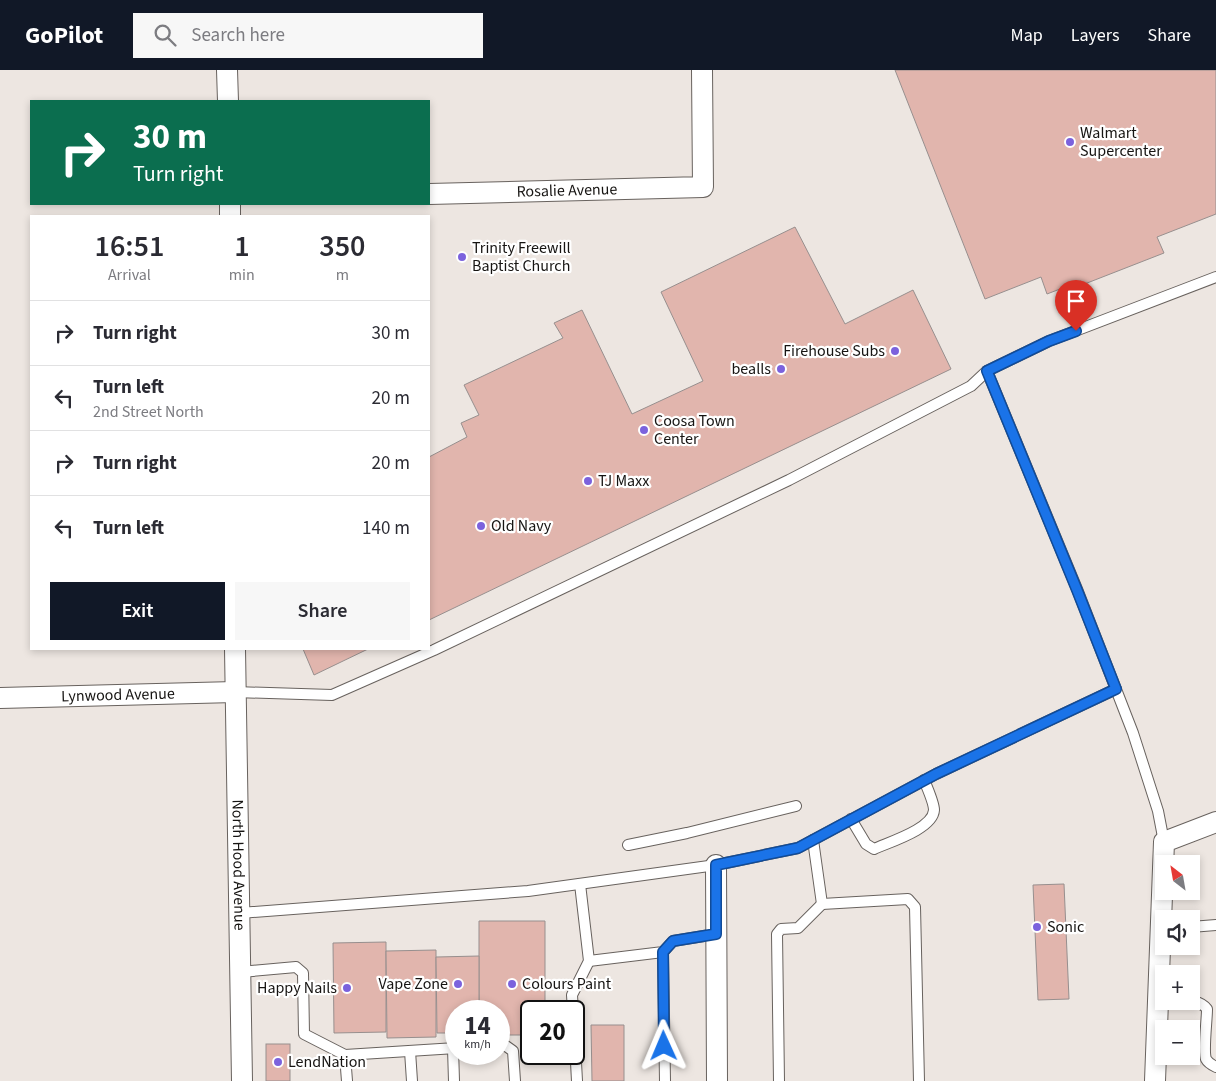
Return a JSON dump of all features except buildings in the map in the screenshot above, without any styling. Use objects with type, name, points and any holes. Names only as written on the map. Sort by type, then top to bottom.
[{"type":"street","points":[[227,70],[228,100]]},
{"type":"street","name":"Rosalie Avenue","points":[[430,194],[703,187],[702,70]]},
{"type":"street","name":"North Hood Avenue","points":[[235,650],[242,1081]]},
{"type":"street","name":"Lynwood Avenue","points":[[0,698],[235,692]]},
{"type":"street","points":[[1162,910],[1164,842],[1216,822]]},
{"type":"street","points":[[716,865],[717,1081]]},
{"type":"street","points":[[1155,1081],[1164,1010]]},
{"type":"lane","points":[[235,692],[332,695],[340,692],[434,650],[789,480],[970,386],[987,371],[1049,341],[1216,277]]},
{"type":"lane","points":[[987,371],[1077,590],[1133,733],[1158,811],[1164,842]]},
{"type":"lane","points":[[240,913],[528,891],[716,865],[798,848],[924,780],[1116,689]]},
{"type":"lane","points":[[851,819],[866,844],[874,848],[917,830],[932,817],[934,809],[924,780]]},
{"type":"lane","points":[[628,845],[687,833],[796,806]]},
{"type":"lane","points":[[813,840],[822,904]]},
{"type":"lane","points":[[572,1000],[572,995],[589,961],[580,884]]},
{"type":"lane","points":[[779,1081],[776,934],[781,929],[798,928],[822,904],[908,899],[915,907],[919,1081],[913,1081]]},
{"type":"lane","points":[[1200,926],[1216,925]]},
{"type":"lane","points":[[589,961],[663,952],[673,941],[716,934]]},
{"type":"lane","points":[[663,952],[665,1081]]},
{"type":"lane","points":[[241,972],[296,967],[303,973],[304,1034],[345,1055],[445,1049]]},
{"type":"lane","points":[[1200,1003],[1207,1009],[1206,1058],[1216,1067]]},
{"type":"lane","points":[[510,1049],[513,1051],[516,1081]]},
{"type":"lane","points":[[410,1051],[412,1081]]},
{"type":"lane","points":[[345,1055],[346,1081]]},
{"type":"lane","points":[[454,1065],[454,1081]]},
{"type":"lane","points":[[576,1065],[577,1081]]},
{"type":"place","name":"Walmart Supercenter","points":[[1070,142]]},
{"type":"place","name":"Trinity Freewill Baptist Church","points":[[462,257]]},
{"type":"place","name":"Firehouse Subs","points":[[895,351]]},
{"type":"place","name":"bealls","points":[[781,369]]},
{"type":"place","name":"Coosa Town Center","points":[[644,430]]},
{"type":"place","name":"TJ Maxx","points":[[588,481]]},
{"type":"place","name":"Old Navy","points":[[481,526]]},
{"type":"place","name":"Sonic","points":[[1037,927]]},
{"type":"place","name":"Vape Zone","points":[[458,984]]},
{"type":"place","name":"Colours Paint","points":[[512,984]]},
{"type":"place","name":"Happy Nails","points":[[347,988]]},
{"type":"place","name":"LendNation","points":[[278,1062]]},
{"type":"route","points":[[664,1046],[663,952],[673,941],[716,934],[716,865],[798,848],[936,774],[1116,689],[987,371],[1049,341],[1076,331]]}]
